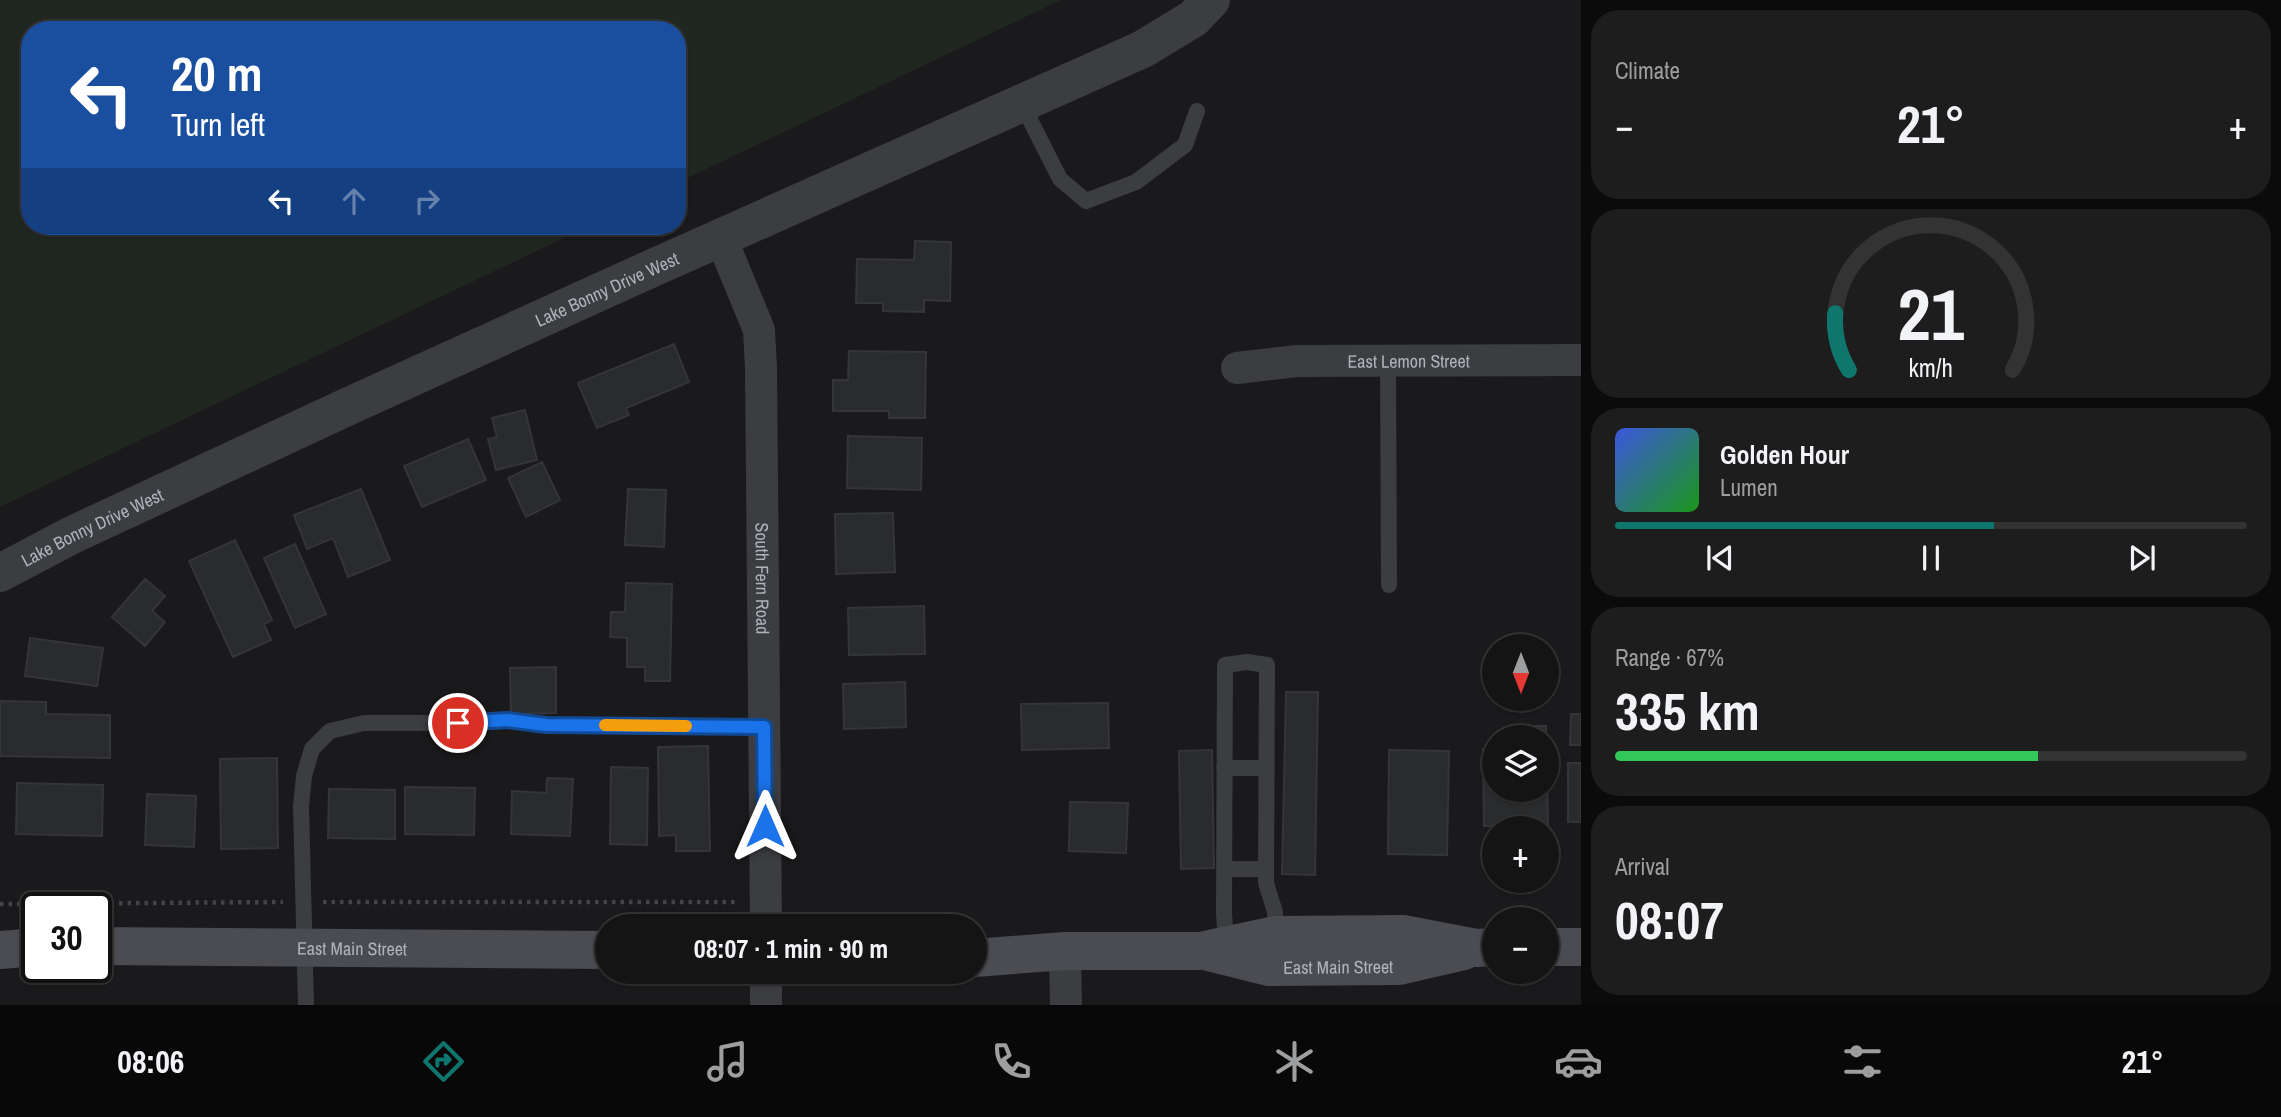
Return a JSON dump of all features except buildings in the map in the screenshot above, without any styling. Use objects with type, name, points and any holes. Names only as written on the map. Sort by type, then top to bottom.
[{"type":"main road","name":"East Main Street","points":[[987,957],[1065,950],[1213,948],[1275,935],[1403,934],[1482,947]]},
{"type":"main road","name":"East Main Street","points":[[112,946],[595,950]]},
{"type":"main road","points":[[1559,947],[1581,947]]},
{"type":"main road","points":[[0,950],[21,948]]},
{"type":"main road","name":"East Main Street","points":[[1213,948],[1269,967],[1399,966],[1482,949]]},
{"type":"street","name":"Lake Bonny Drive West","points":[[0,573],[72,535],[349,406],[1143,49],[1194,18],[1211,0]]},
{"type":"street","name":"South Fern Road","points":[[721,238],[759,330],[762,382],[766,914]]},
{"type":"street","name":"East Lemon Street","points":[[1237,368],[1297,361],[1581,360]]},
{"type":"street","points":[[1065,950],[1066,1005]]},
{"type":"street","points":[[766,984],[766,1005]]},
{"type":"lane","points":[[1021,104],[1060,179],[1086,201],[1136,182],[1185,145],[1196,111]]},
{"type":"lane","points":[[1388,361],[1388,585]]},
{"type":"lane","points":[[1213,948],[1224,912],[1225,665],[1247,662],[1267,665],[1266,883],[1275,912],[1275,935]]},
{"type":"lane","points":[[306,1005],[301,806],[304,776],[312,749],[330,731],[364,723],[507,720],[546,725],[764,727]]},
{"type":"lane","points":[[1224,768],[1267,768]]},
{"type":"lane","points":[[1224,869],[1266,869]]},
{"type":"path","points":[[0,904],[746,902]]},
{"type":"shaded area","points":[[0,0],[1061,0],[686,179],[686,21],[21,21],[21,235],[570,235],[0,507]]},
{"type":"slow traffic","points":[[605,725],[686,726]]},
{"type":"route","points":[[458,723],[507,720],[546,725],[764,727],[765,826]]}]
